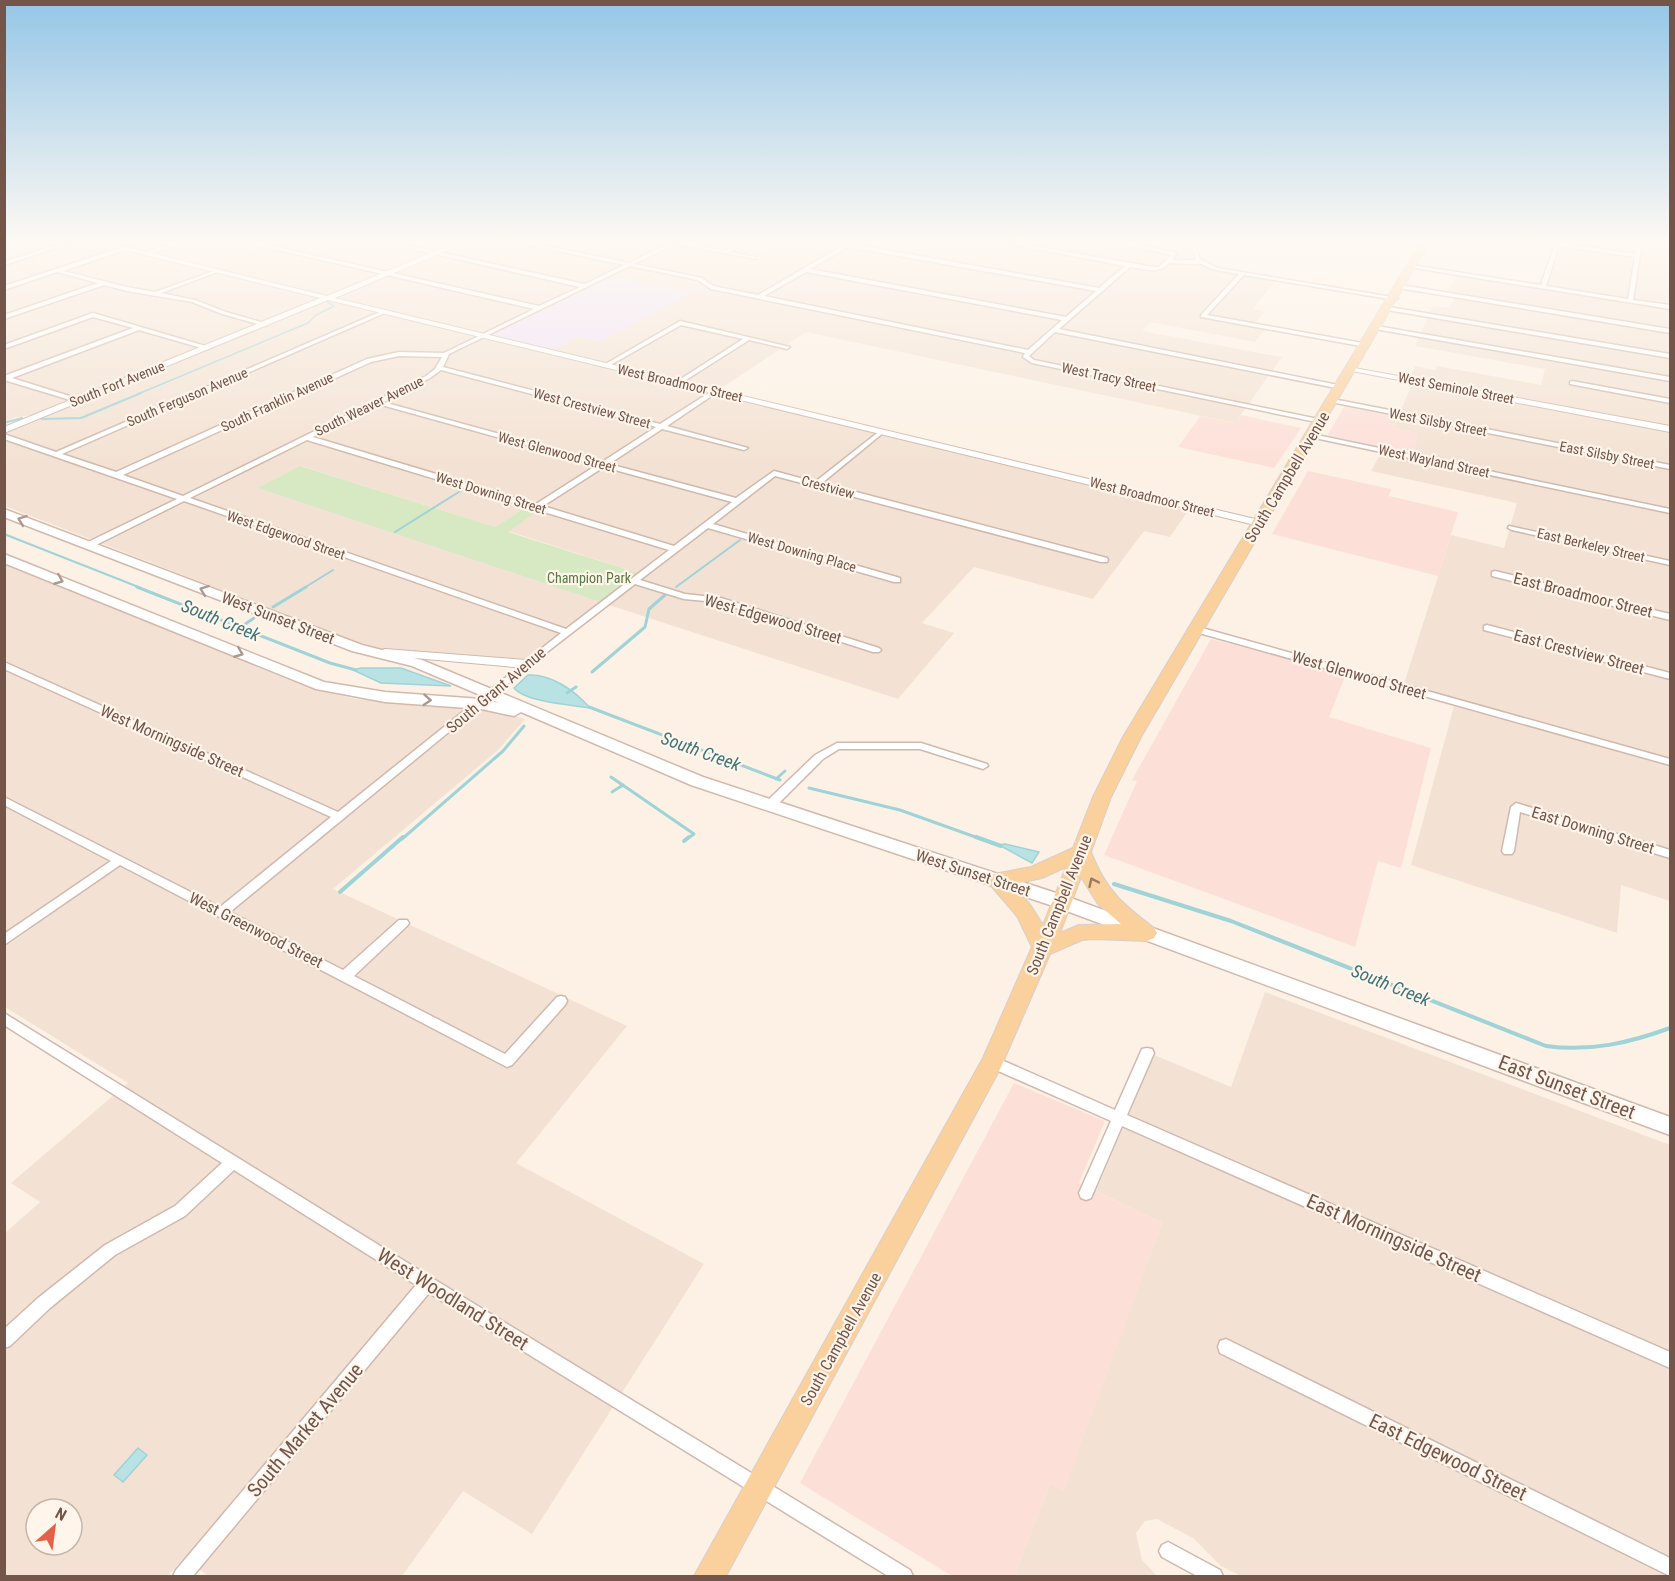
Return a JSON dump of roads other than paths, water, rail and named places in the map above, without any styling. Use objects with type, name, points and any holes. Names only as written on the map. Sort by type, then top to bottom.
[{"type":"main road","name":"South Campbell Avenue","points":[[709,1576],[992,1062],[1062,902],[1102,796],[1132,737],[1384,317]]},
{"type":"main road","name":"West Sunset Street","points":[[4,513],[357,648],[417,663],[493,693],[697,781],[1062,902],[1463,1047]]},
{"type":"main road","name":"West Sunset Street","points":[[4,558],[321,686],[385,697],[481,704],[553,720]]},
{"type":"main road","points":[[996,880],[1035,873],[1081,852],[1094,885],[1101,896],[1147,933]]},
{"type":"main road","points":[[996,880],[1021,903],[1030,918],[1042,948],[1086,932],[1147,933]]},
{"type":"main road","name":"East Sunset Street","points":[[1463,1047],[1671,1126]]},
{"type":"street","points":[[4,347],[88,317]]},
{"type":"street","points":[[99,317],[207,348]]},
{"type":"street","points":[[238,317],[265,324]]},
{"type":"street","name":"South Fort Avenue","points":[[4,430],[281,317]]},
{"type":"street","name":"South Ferguson Avenue","points":[[56,453],[373,317]]},
{"type":"street","name":"West Broadmoor Street","points":[[404,317],[1259,523]]},
{"type":"street","points":[[444,355],[521,317]]},
{"type":"street","name":"West Tracy Street","points":[[856,317],[1029,352],[1026,357],[1032,361],[1317,428]]},
{"type":"street","points":[[1049,317],[1066,320]]},
{"type":"street","points":[[1029,352],[1070,317]]},
{"type":"street","points":[[1207,317],[1366,345]]},
{"type":"street","points":[[1474,317],[1564,338],[1671,356]]},
{"type":"street","points":[[1587,317],[1671,331]]},
{"type":"street","points":[[605,366],[680,323],[787,347]]},
{"type":"street","points":[[6,378],[139,328]]},
{"type":"street","points":[[1377,328],[1671,379]]},
{"type":"street","name":"West Silsby Street","points":[[1053,330],[1544,442]]},
{"type":"street","points":[[678,383],[749,338]]},
{"type":"street","points":[[75,352],[91,357]]},
{"type":"street","name":"South Franklin Avenue","points":[[116,475],[364,362],[399,354],[444,355]]},
{"type":"street","name":"South Weaver Avenue","points":[[88,545],[428,377],[439,368],[444,355]]},
{"type":"street","name":"West Crestview Street","points":[[439,368],[744,448]]},
{"type":"street","name":"West Seminole Street","points":[[1352,369],[1671,429]]},
{"type":"street","points":[[6,378],[76,400]]},
{"type":"street","points":[[1572,383],[1671,401]]},
{"type":"street","points":[[537,507],[714,392]]},
{"type":"street","name":"West Glenwood Street","points":[[377,402],[737,501]]},
{"type":"street","name":"West Wayland Street","points":[[1317,428],[1557,487],[1671,511]]},
{"type":"street","points":[[817,484],[881,432]]},
{"type":"street","name":"West Edgewood Street","points":[[4,436],[567,632]]},
{"type":"street","name":"West Downing Street","points":[[306,437],[676,549]]},
{"type":"street","name":"East Silsby Street","points":[[1544,442],[1671,467]]},
{"type":"street","name":"Crestview","points":[[774,472],[1104,560]]},
{"type":"street","name":"South Grant Avenue","points":[[222,912],[481,704],[526,664],[774,472]]},
{"type":"street","name":"West Downing Place","points":[[707,525],[897,580]]},
{"type":"street","name":"East Berkeley Street","points":[[1512,528],[1671,563]]},
{"type":"street","name":"East Broadmoor Street","points":[[1495,574],[1671,617]]},
{"type":"street","name":"West Edgewood Street","points":[[634,580],[684,596],[718,600],[876,650]]},
{"type":"street","name":"East Crestview Street","points":[[1487,628],[1671,675]]},
{"type":"street","name":"West Glenwood Street","points":[[1195,629],[1671,762]]},
{"type":"street","points":[[357,648],[406,655],[526,664]]},
{"type":"street","name":"West Morningside Street","points":[[4,665],[340,818]]},
{"type":"street","points":[[770,805],[788,790],[823,753],[844,745],[921,746],[983,766]]},
{"type":"street","name":"West Greenwood Street","points":[[4,800],[507,1061],[561,1000]]},
{"type":"street","name":"East Downing Street","points":[[1508,851],[1516,807],[1671,854]]},
{"type":"street","points":[[4,941],[120,860]]},
{"type":"street","points":[[345,976],[403,922]]},
{"type":"street","name":"West Woodland Street","points":[[4,1018],[427,1283],[904,1576]]},
{"type":"street","points":[[1086,1193],[1147,1053]]},
{"type":"street","points":[[992,1062],[1118,1117]]},
{"type":"street","name":"East Morningside Street","points":[[1118,1117],[1671,1360]]},
{"type":"street","points":[[4,1340],[44,1303],[110,1250],[180,1211],[233,1162]]},
{"type":"street","name":"South Market Avenue","points":[[182,1576],[427,1283]]},
{"type":"street","name":"East Edgewood Street","points":[[1226,1347],[1671,1567]]},
{"type":"street","points":[[1168,1551],[1214,1576]]},
{"type":"water","points":[[401,668],[451,686],[381,683],[353,670]]},
{"type":"water","points":[[528,675],[546,677],[562,685],[590,708],[538,700],[520,693],[514,688]]},
{"type":"water","points":[[1005,844],[1039,852],[1032,863],[999,845]]},
{"type":"water","points":[[138,1448],[147,1455],[123,1482],[114,1475]]},
{"type":"waterway","points":[[138,394],[308,323],[314,317]]},
{"type":"waterway","points":[[42,419],[81,418],[141,393]]},
{"type":"waterway","points":[[4,423],[22,418]]},
{"type":"waterway","points":[[395,532],[462,490]]},
{"type":"waterway","name":"South Creek","points":[[4,534],[141,588]]},
{"type":"waterway","points":[[676,587],[740,540]]},
{"type":"waterway","points":[[304,588],[333,570]]},
{"type":"waterway","name":"South Creek","points":[[137,587],[330,663],[356,670]]},
{"type":"waterway","points":[[273,607],[306,587]]},
{"type":"waterway","points":[[592,672],[645,627],[649,609],[665,595]]},
{"type":"waterway","points":[[241,627],[254,618]]},
{"type":"waterway","points":[[567,693],[576,687]]},
{"type":"waterway","name":"South Creek","points":[[589,707],[776,779]]},
{"type":"waterway","points":[[402,839],[503,751],[524,726]]},
{"type":"waterway","points":[[776,779],[785,771]]},
{"type":"waterway","points":[[611,777],[623,785]]},
{"type":"waterway","points":[[612,792],[623,785]]},
{"type":"waterway","points":[[623,785],[694,834],[687,839]]},
{"type":"waterway","name":"South Creek","points":[[809,788],[900,810],[981,839]]},
{"type":"waterway","points":[[340,892],[403,837]]},
{"type":"waterway","points":[[684,841],[689,837]]},
{"type":"waterway","name":"South Creek","points":[[976,837],[1001,846]]},
{"type":"waterway","name":"South Creek","points":[[1114,884],[1231,921],[1546,1046],[1578,1048],[1609,1045],[1670,1028]]},
{"type":"park label","name":"Champion Park","points":[[589,578]]}]
